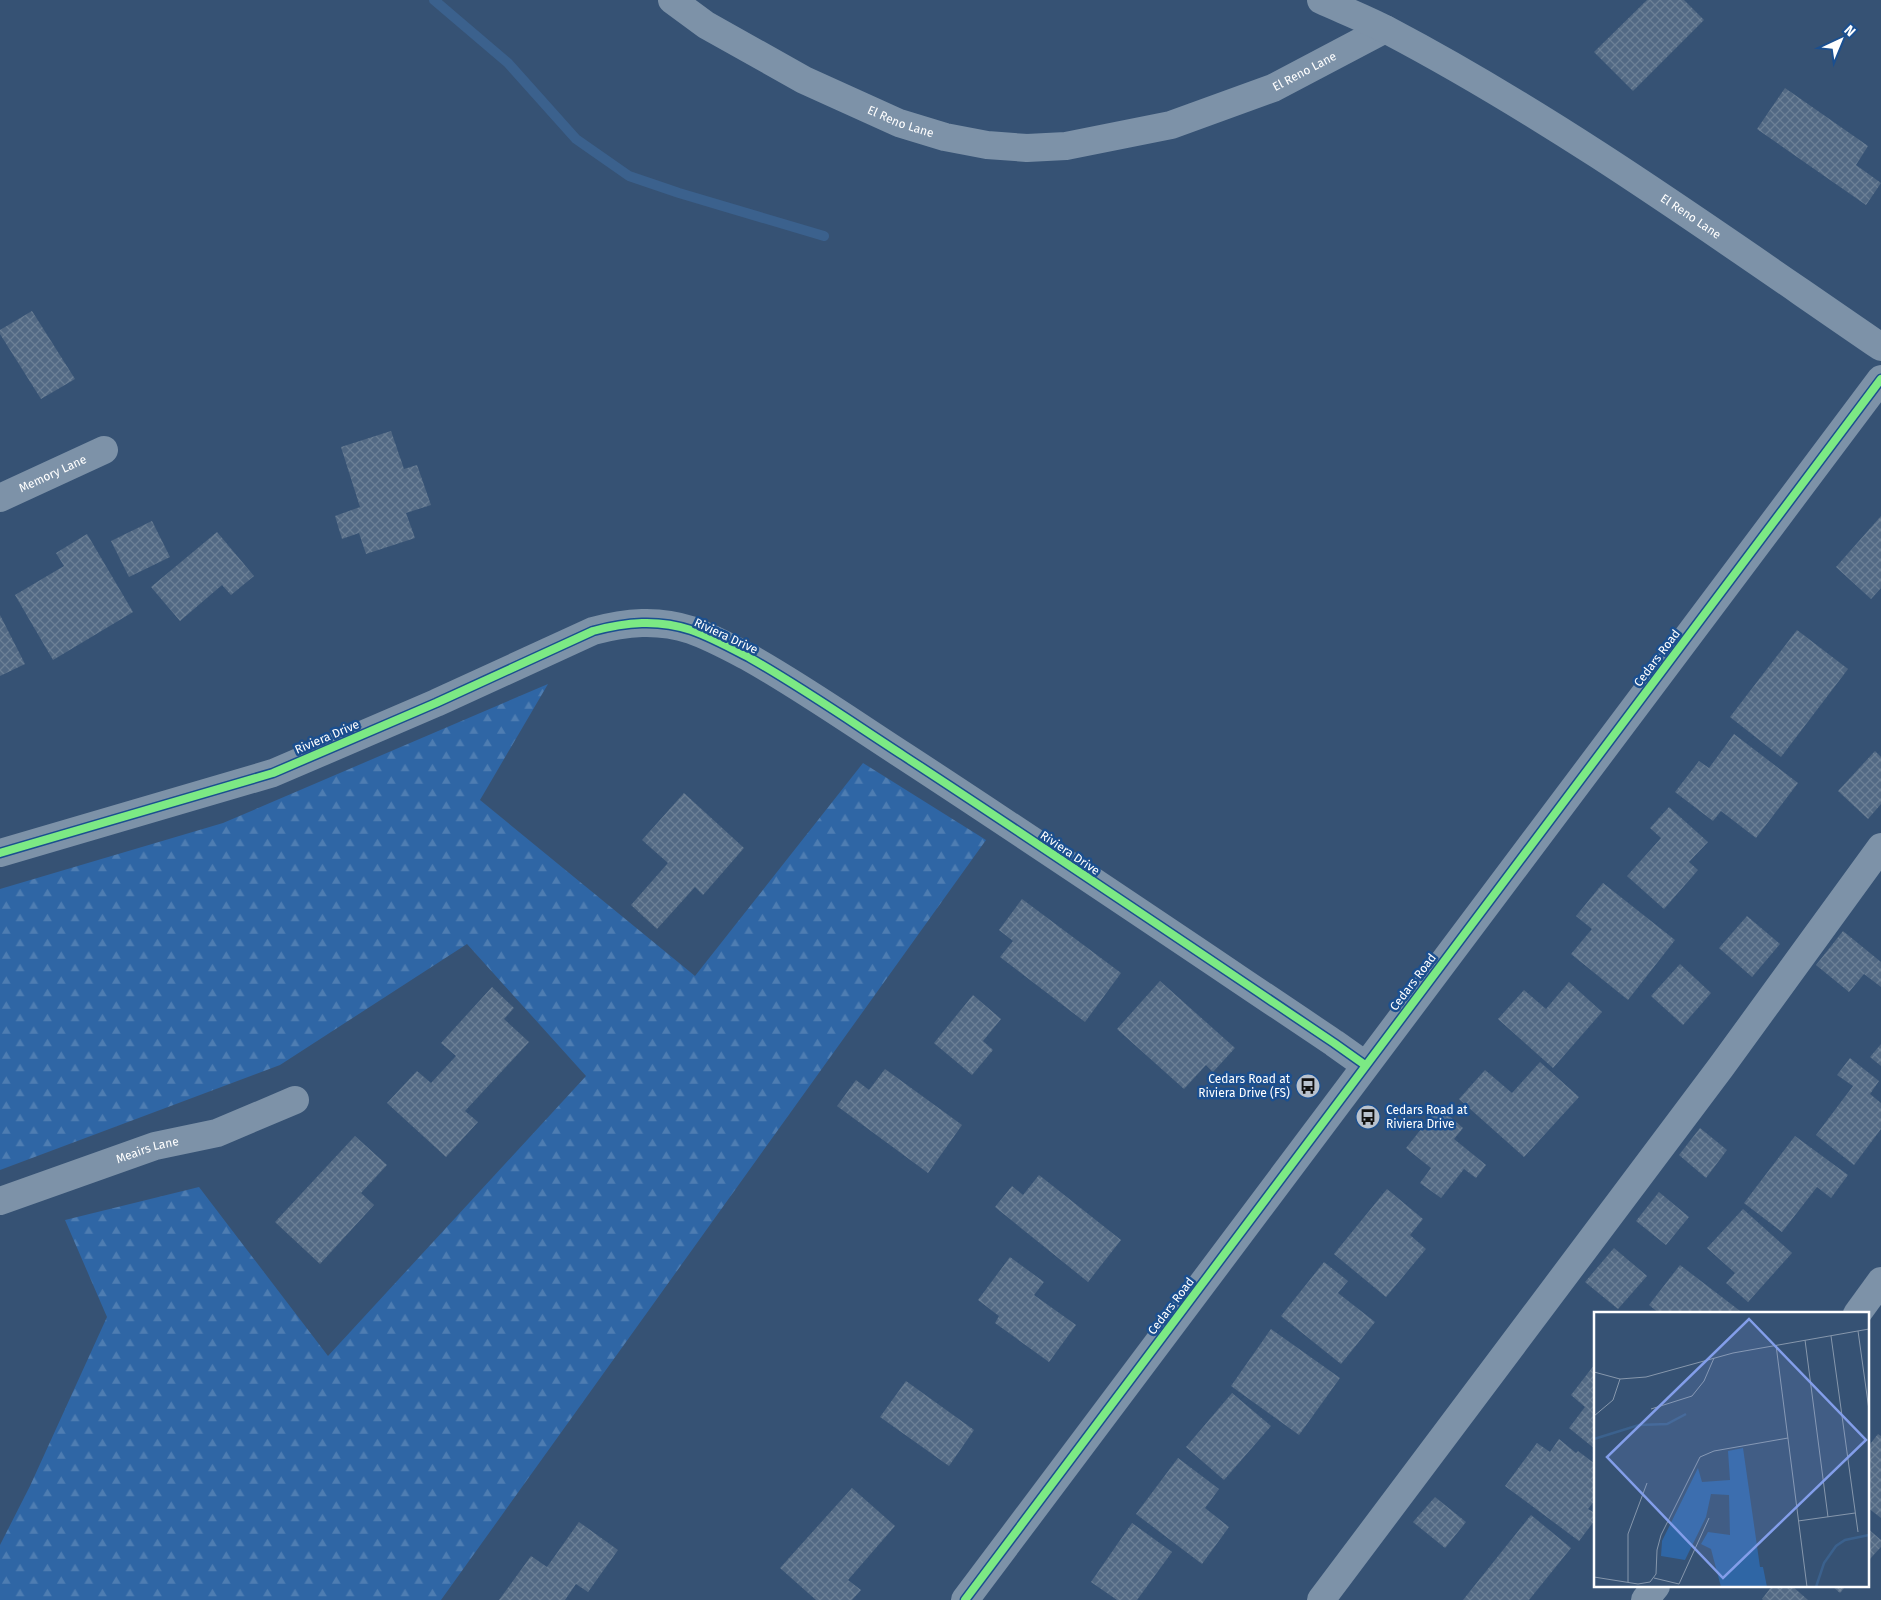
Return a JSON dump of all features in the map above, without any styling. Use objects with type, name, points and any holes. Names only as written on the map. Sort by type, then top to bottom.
[{"type":"street","name":"El Reno Lane","points":[[672,0],[706,24],[804,80],[899,123],[945,137],[987,145],[1027,148],[1066,146],[1171,125],[1273,88],[1385,29],[1469,76],[1551,126],[1682,211],[1881,347]]},
{"type":"street","points":[[1321,0],[1385,29]]},
{"type":"street","name":"Cedars Road","points":[[965,1600],[1881,379]]},
{"type":"street","name":"Memory Lane","points":[[0,498],[104,450]]},
{"type":"street","name":"Riviera Drive","points":[[0,853],[273,773],[436,703],[593,631],[629,623],[650,622],[691,630],[736,651],[776,673],[965,796],[1365,1065]]},
{"type":"street","points":[[1321,1600],[1721,1067],[1881,847]]},
{"type":"street","name":"Meairs Lane","points":[[0,1201],[155,1146],[217,1133],[295,1100]]},
{"type":"street","points":[[1858,1312],[1881,1281]]},
{"type":"street","points":[[1646,1600],[1655,1588]]},
{"type":"green space","points":[[548,684],[480,800],[695,976],[863,763],[986,840],[441,1600],[0,1600],[0,1545],[30,1486],[107,1317],[65,1220],[199,1187],[328,1356],[586,1076],[467,944],[280,1065],[0,1170],[0,889],[223,823]]},
{"type":"building","points":[[1647,0],[1684,0],[1704,20],[1633,91],[1594,52]]},
{"type":"building","points":[[1785,88],[1868,146],[1856,165],[1881,183],[1866,205],[1757,129]]},
{"type":"building","points":[[32,311],[75,379],[41,399],[0,334],[0,330]]},
{"type":"building","points":[[391,431],[404,469],[417,465],[431,505],[406,513],[415,538],[366,554],[359,533],[342,539],[335,516],[360,507],[341,447]]},
{"type":"building","points":[[1881,516],[1881,588],[1871,599],[1836,567]]},
{"type":"building","points":[[152,521],[170,557],[129,577],[111,541]]},
{"type":"building","points":[[217,532],[254,576],[231,595],[222,585],[180,621],[151,587]]},
{"type":"building","points":[[87,534],[133,612],[53,660],[15,595],[64,566],[56,553]]},
{"type":"building","points":[[0,615],[25,664],[0,676]]},
{"type":"building","points":[[1797,630],[1848,669],[1781,757],[1730,717]]},
{"type":"building","points":[[1734,734],[1798,783],[1756,838],[1721,811],[1713,821],[1675,792],[1699,761],[1709,768]]},
{"type":"building","points":[[1875,751],[1881,757],[1881,804],[1868,819],[1838,791]]},
{"type":"building","points":[[684,793],[744,848],[703,895],[695,887],[657,929],[631,905],[668,863],[642,840]]},
{"type":"building","points":[[1669,807],[1708,842],[1689,862],[1698,870],[1664,909],[1627,876],[1661,838],[1650,828]]},
{"type":"building","points":[[1603,883],[1675,940],[1628,1000],[1571,954],[1592,929],[1576,916]]},
{"type":"building","points":[[1022,899],[1121,973],[1085,1022],[1000,957],[1013,941],[999,930]]},
{"type":"building","points":[[1747,916],[1780,944],[1752,977],[1719,948]]},
{"type":"building","points":[[1843,931],[1881,962],[1881,987],[1864,974],[1849,992],[1816,965]]},
{"type":"building","points":[[1680,964],[1711,993],[1683,1025],[1651,996]]},
{"type":"building","points":[[1160,981],[1235,1048],[1213,1072],[1206,1065],[1184,1089],[1117,1029]]},
{"type":"building","points":[[1569,982],[1602,1012],[1553,1068],[1498,1019],[1524,990],[1546,1009]]},
{"type":"building","points":[[492,987],[514,1008],[504,1019],[529,1042],[465,1111],[478,1122],[446,1157],[387,1103],[417,1071],[431,1083],[456,1056],[441,1043]]},
{"type":"building","points":[[973,995],[1001,1019],[983,1041],[993,1050],[972,1075],[934,1043]]},
{"type":"building","points":[[1881,1044],[1881,1066],[1870,1057]]},
{"type":"building","points":[[1850,1058],[1879,1081],[1870,1094],[1881,1103],[1881,1129],[1854,1165],[1816,1135],[1853,1086],[1837,1075]]},
{"type":"building","points":[[1540,1062],[1579,1097],[1524,1157],[1459,1099],[1485,1070],[1512,1093]]},
{"type":"building","points":[[885,1069],[962,1125],[928,1173],[837,1106],[856,1080],[869,1090]]},
{"type":"building","points":[[1439,1107],[1463,1128],[1454,1139],[1486,1165],[1476,1178],[1464,1169],[1441,1198],[1420,1183],[1431,1168],[1406,1148]]},
{"type":"building","points":[[1700,1128],[1727,1150],[1706,1178],[1679,1155]]},
{"type":"building","points":[[355,1136],[387,1165],[361,1193],[374,1205],[320,1264],[275,1222]]},
{"type":"building","points":[[1795,1136],[1848,1175],[1831,1198],[1817,1187],[1782,1232],[1744,1203]]},
{"type":"building","points":[[1039,1175],[1121,1240],[1088,1282],[995,1207],[1012,1186],[1023,1195]]},
{"type":"building","points":[[1387,1189],[1423,1219],[1410,1235],[1426,1249],[1386,1297],[1334,1254]]},
{"type":"building","points":[[1659,1192],[1689,1217],[1666,1245],[1636,1221]]},
{"type":"building","points":[[1743,1209],[1792,1253],[1748,1302],[1726,1283],[1735,1273],[1707,1248]]},
{"type":"building","points":[[1614,1248],[1647,1276],[1618,1309],[1585,1282]]},
{"type":"building","points":[[1010,1257],[1044,1282],[1034,1295],[1076,1325],[1049,1362],[995,1323],[999,1316],[978,1300]]},
{"type":"building","points":[[1324,1262],[1348,1281],[1338,1293],[1375,1322],[1341,1364],[1281,1316]]},
{"type":"building","points":[[1680,1265],[1741,1312],[1658,1312],[1649,1305]]},
{"type":"building","points":[[1271,1329],[1340,1378],[1299,1435],[1231,1386]]},
{"type":"building","points":[[1594,1365],[1594,1448],[1569,1428],[1585,1407],[1571,1395]]},
{"type":"building","points":[[906,1381],[974,1430],[949,1466],[880,1417]]},
{"type":"building","points":[[1232,1393],[1271,1426],[1224,1480],[1186,1447]]},
{"type":"building","points":[[1878,1434],[1881,1436],[1881,1518],[1868,1508],[1868,1447]]},
{"type":"building","points":[[1559,1439],[1576,1453],[1578,1451],[1594,1463],[1594,1501],[1588,1509],[1594,1512],[1594,1521],[1579,1541],[1505,1486],[1537,1443],[1550,1452]]},
{"type":"building","points":[[1178,1458],[1219,1489],[1205,1508],[1229,1527],[1202,1564],[1136,1514]]},
{"type":"building","points":[[852,1488],[895,1526],[848,1580],[861,1590],[852,1600],[816,1600],[780,1568]]},
{"type":"building","points":[[1435,1497],[1466,1522],[1445,1548],[1413,1522]]},
{"type":"building","points":[[1531,1515],[1571,1548],[1529,1600],[1463,1600]]},
{"type":"building","points":[[579,1522],[618,1550],[588,1592],[576,1584],[565,1600],[499,1600],[531,1556],[547,1567]]},
{"type":"building","points":[[1132,1523],[1172,1552],[1137,1600],[1117,1600],[1091,1582]]},
{"type":"building","points":[[1868,1529],[1881,1540],[1881,1547],[1868,1561]]},
{"type":"building","points":[[1770,1588],[1794,1588],[1808,1600],[1763,1600]]},
{"type":"building","points":[[1834,1588],[1844,1588],[1840,1593]]},
{"type":"waterway","points":[[434,0],[508,63],[576,139],[629,176],[679,193],[824,236]]},
{"type":"cycle path","points":[[965,1600],[1881,379]]},
{"type":"cycle path","points":[[0,853],[273,773],[436,703],[593,631],[630,624],[666,624],[691,630],[721,643],[770,669],[809,693],[1066,863],[1365,1065]]},
{"type":"place","name":"Cedars Road at Riviera Drive (FS)","points":[[1308,1086]]},
{"type":"place","name":"Cedars Road at Riviera Drive","points":[[1368,1117]]}]
